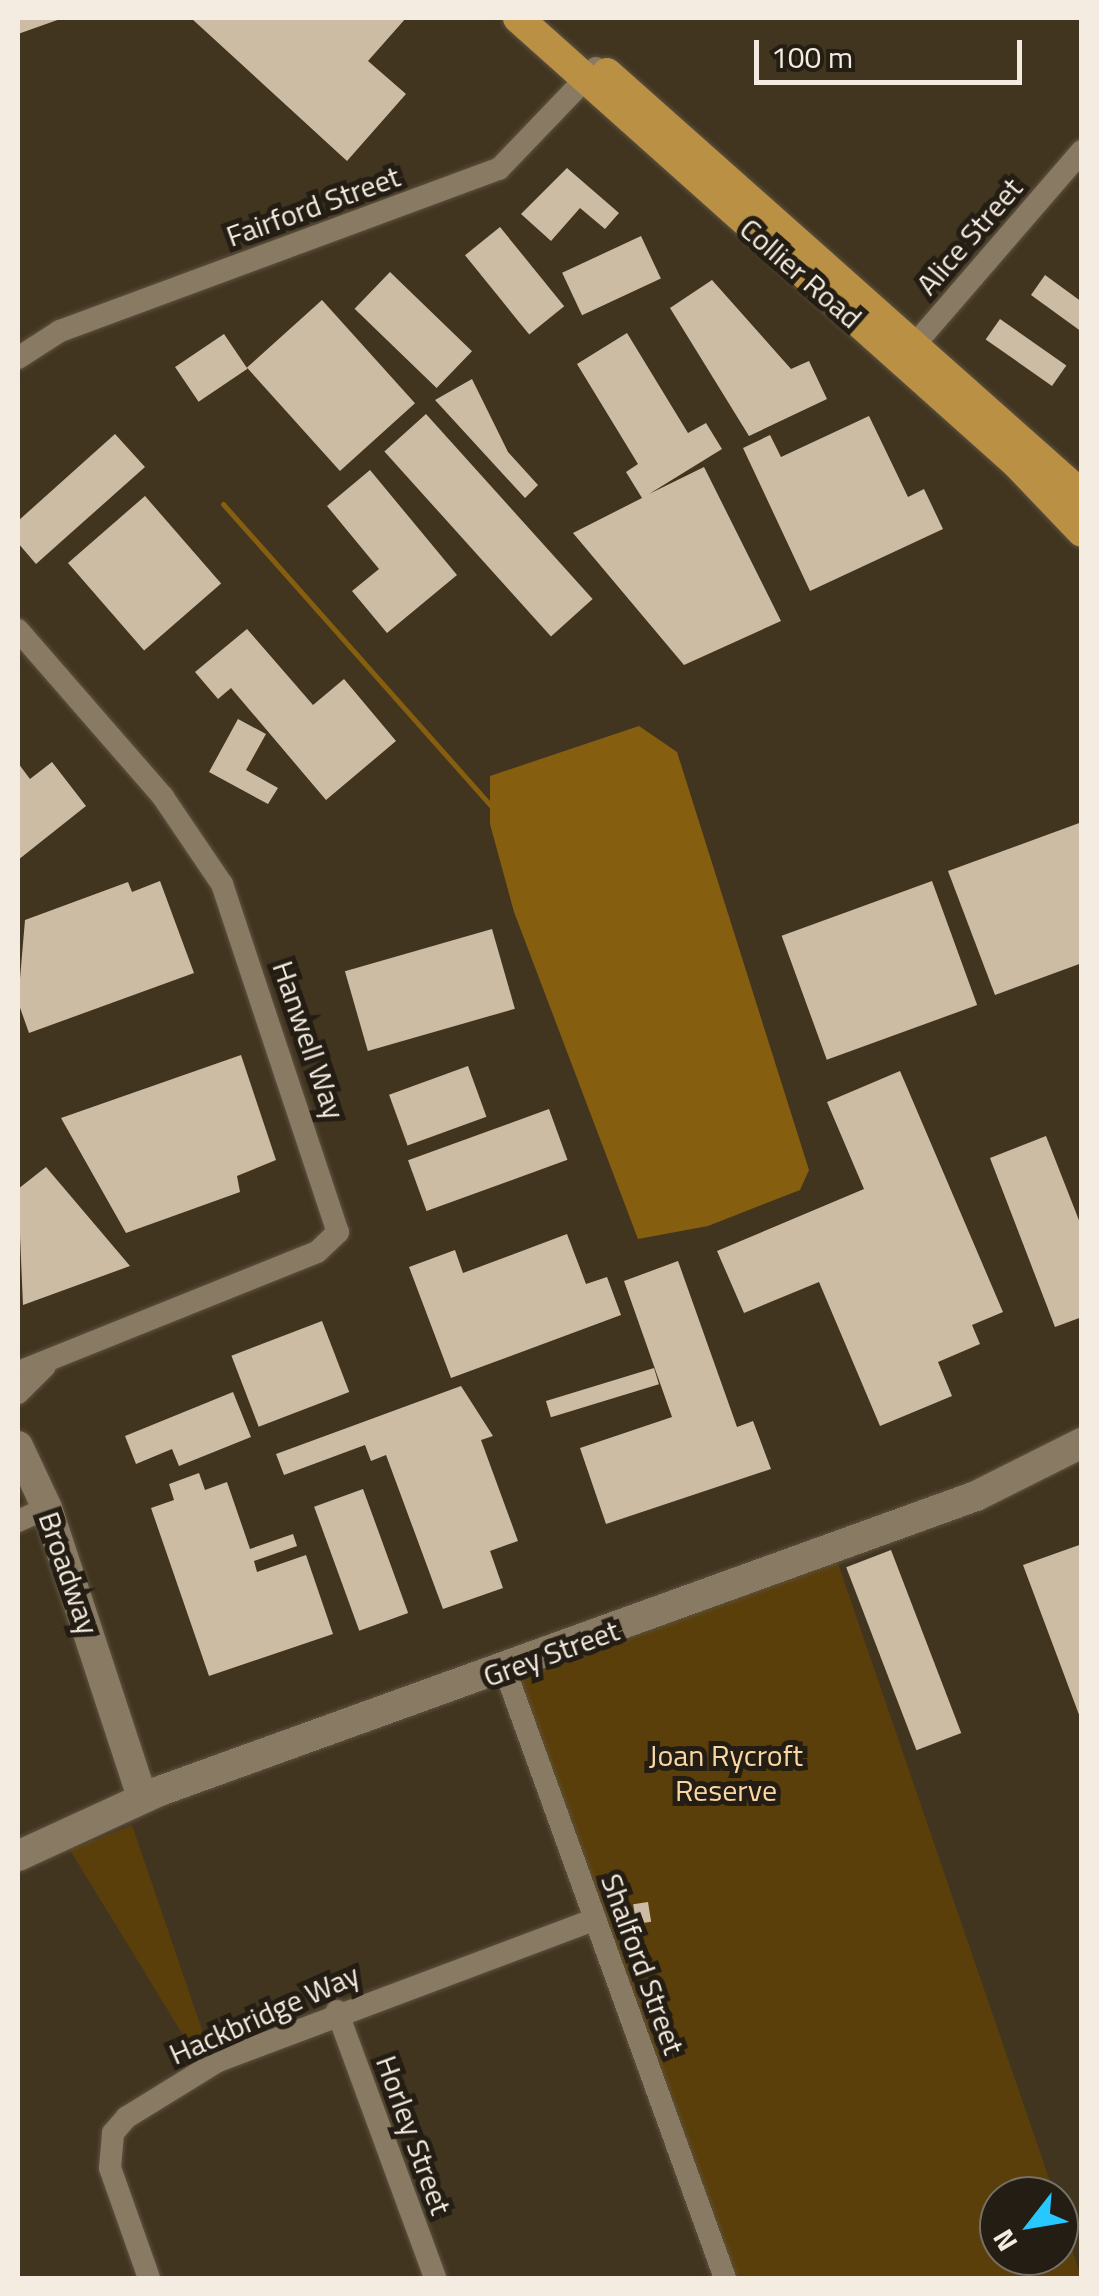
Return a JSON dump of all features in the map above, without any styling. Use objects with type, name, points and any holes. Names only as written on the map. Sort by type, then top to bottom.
[{"type":"main road","name":"Collier Road","points":[[518,18],[592,73],[909,351],[1082,495]]},
{"type":"main road","name":"Collier Road","points":[[546,18],[592,73]]},
{"type":"main road","name":"Collier Road","points":[[909,351],[1082,532]]},
{"type":"street","name":"Fairford Street","points":[[18,358],[60,331],[499,168],[592,73]]},
{"type":"street","name":"Alice Street","points":[[909,351],[1082,151]]},
{"type":"street","name":"Hanwell Way","points":[[18,630],[163,796],[222,884],[338,1232],[317,1252],[18,1372]]},
{"type":"street","name":"Hanwell Way","points":[[18,1393],[54,1356]]},
{"type":"street","name":"Grey Street","points":[[18,1856],[150,1794],[505,1670],[976,1496],[1082,1443]]},
{"type":"street","name":"Broadway","points":[[18,1446],[48,1508],[112,1702],[150,1794]]},
{"type":"street","points":[[18,1520],[48,1508]]},
{"type":"street","name":"Shalford Street","points":[[505,1670],[725,2278]]},
{"type":"street","name":"Hackbridge Way","points":[[150,2278],[110,2168],[113,2132],[192,2074],[337,2011],[595,1919]]},
{"type":"street","name":"Horley Street","points":[[337,2011],[435,2278]]},
{"type":"green space","name":"Joan Rycroft Reserve","points":[[833,1549],[1048,2176],[979,2176],[979,2276],[1079,2276],[1079,2272],[1081,2278],[725,2278],[505,1670]]},
{"type":"green space","points":[[132,1825],[204,2036],[188,2043],[70,1850]]},
{"type":"shaded area","points":[[639,726],[677,752],[809,1170],[800,1190],[708,1226],[638,1239],[514,912],[490,824],[490,776]]},
{"type":"building","points":[[18,18],[63,18],[18,34]]},
{"type":"building","points":[[191,18],[406,18],[368,61],[406,94],[347,161]]},
{"type":"building","points":[[567,168],[619,213],[605,229],[580,208],[551,241],[521,214]]},
{"type":"building","points":[[500,227],[564,306],[529,335],[465,255]]},
{"type":"building","points":[[641,236],[661,279],[582,315],[562,273]]},
{"type":"building","points":[[390,272],[472,351],[437,388],[355,309]]},
{"type":"building","points":[[1045,275],[1082,302],[1082,332],[1031,295]]},
{"type":"building","points":[[712,280],[791,369],[809,361],[827,399],[749,436],[670,308]]},
{"type":"building","points":[[322,300],[415,403],[340,471],[247,368]]},
{"type":"building","points":[[1000,319],[1066,365],[1052,386],[986,339]]},
{"type":"building","points":[[627,333],[688,433],[706,423],[722,449],[649,494],[704,467],[781,621],[684,665],[573,533],[642,498],[626,472],[638,464],[577,364]]},
{"type":"building","points":[[224,334],[247,369],[199,402],[175,367]]},
{"type":"building","points":[[472,379],[508,452],[538,485],[525,498],[435,400]]},
{"type":"building","points":[[426,414],[593,599],[551,637],[384,451]]},
{"type":"building","points":[[869,416],[908,497],[924,489],[943,529],[810,591],[743,448],[770,435],[781,457]]},
{"type":"building","points":[[115,434],[145,467],[36,564],[18,543],[18,521]]},
{"type":"building","points":[[370,470],[457,575],[387,633],[352,591],[379,569],[327,506]]},
{"type":"building","points":[[145,496],[221,584],[144,650],[68,563]]},
{"type":"building","points":[[247,629],[313,705],[344,679],[396,741],[326,800],[231,688],[218,699],[195,672]]},
{"type":"building","points":[[238,719],[266,734],[246,770],[278,788],[268,804],[209,772]]},
{"type":"building","points":[[52,762],[86,806],[18,860],[18,763],[30,779]]},
{"type":"building","points":[[1082,822],[1082,963],[995,995],[948,871]]},
{"type":"building","points":[[160,881],[194,973],[29,1033],[18,1002],[25,920],[128,882],[132,892]]},
{"type":"building","points":[[932,881],[977,1005],[827,1060],[782,936]]},
{"type":"building","points":[[492,929],[515,1009],[368,1051],[345,971]]},
{"type":"building","points":[[241,1055],[276,1160],[237,1176],[240,1192],[126,1233],[61,1118]]},
{"type":"building","points":[[468,1066],[486,1117],[408,1145],[389,1095]]},
{"type":"building","points":[[900,1071],[1003,1312],[972,1325],[980,1344],[938,1362],[952,1396],[880,1426],[819,1282],[744,1313],[717,1251],[864,1189],[827,1102]]},
{"type":"building","points":[[549,1109],[567,1160],[427,1211],[408,1160]]},
{"type":"building","points":[[1046,1136],[1082,1228],[1082,1317],[1055,1327],[990,1158]]},
{"type":"building","points":[[46,1167],[130,1266],[23,1305],[18,1189]]},
{"type":"building","points":[[567,1234],[586,1284],[607,1277],[621,1315],[451,1378],[409,1267],[455,1250],[463,1273]]},
{"type":"building","points":[[678,1261],[737,1427],[753,1421],[771,1469],[606,1524],[580,1448],[672,1417],[624,1281]]},
{"type":"building","points":[[322,1321],[349,1392],[259,1427],[231,1356]]},
{"type":"building","points":[[654,1368],[659,1384],[551,1417],[546,1401]]},
{"type":"building","points":[[461,1386],[493,1436],[481,1440],[518,1541],[490,1551],[503,1588],[443,1609],[386,1455],[371,1461],[365,1445],[284,1475],[276,1454]]},
{"type":"building","points":[[233,1392],[251,1437],[179,1466],[172,1449],[136,1464],[125,1436]]},
{"type":"building","points":[[199,1473],[205,1490],[227,1482],[250,1549],[293,1534],[297,1546],[254,1561],[257,1572],[306,1555],[333,1634],[209,1676],[151,1508],[174,1500],[169,1484]]},
{"type":"building","points":[[363,1489],[408,1613],[359,1631],[314,1507]]},
{"type":"building","points":[[1082,1544],[1082,1720],[1081,1720],[1023,1565]]},
{"type":"building","points":[[891,1550],[961,1733],[916,1750],[846,1567]]},
{"type":"building","points":[[648,1902],[651,1922],[636,1924],[633,1904]]},
{"type":"waterway","points":[[223,504],[494,809]]}]
